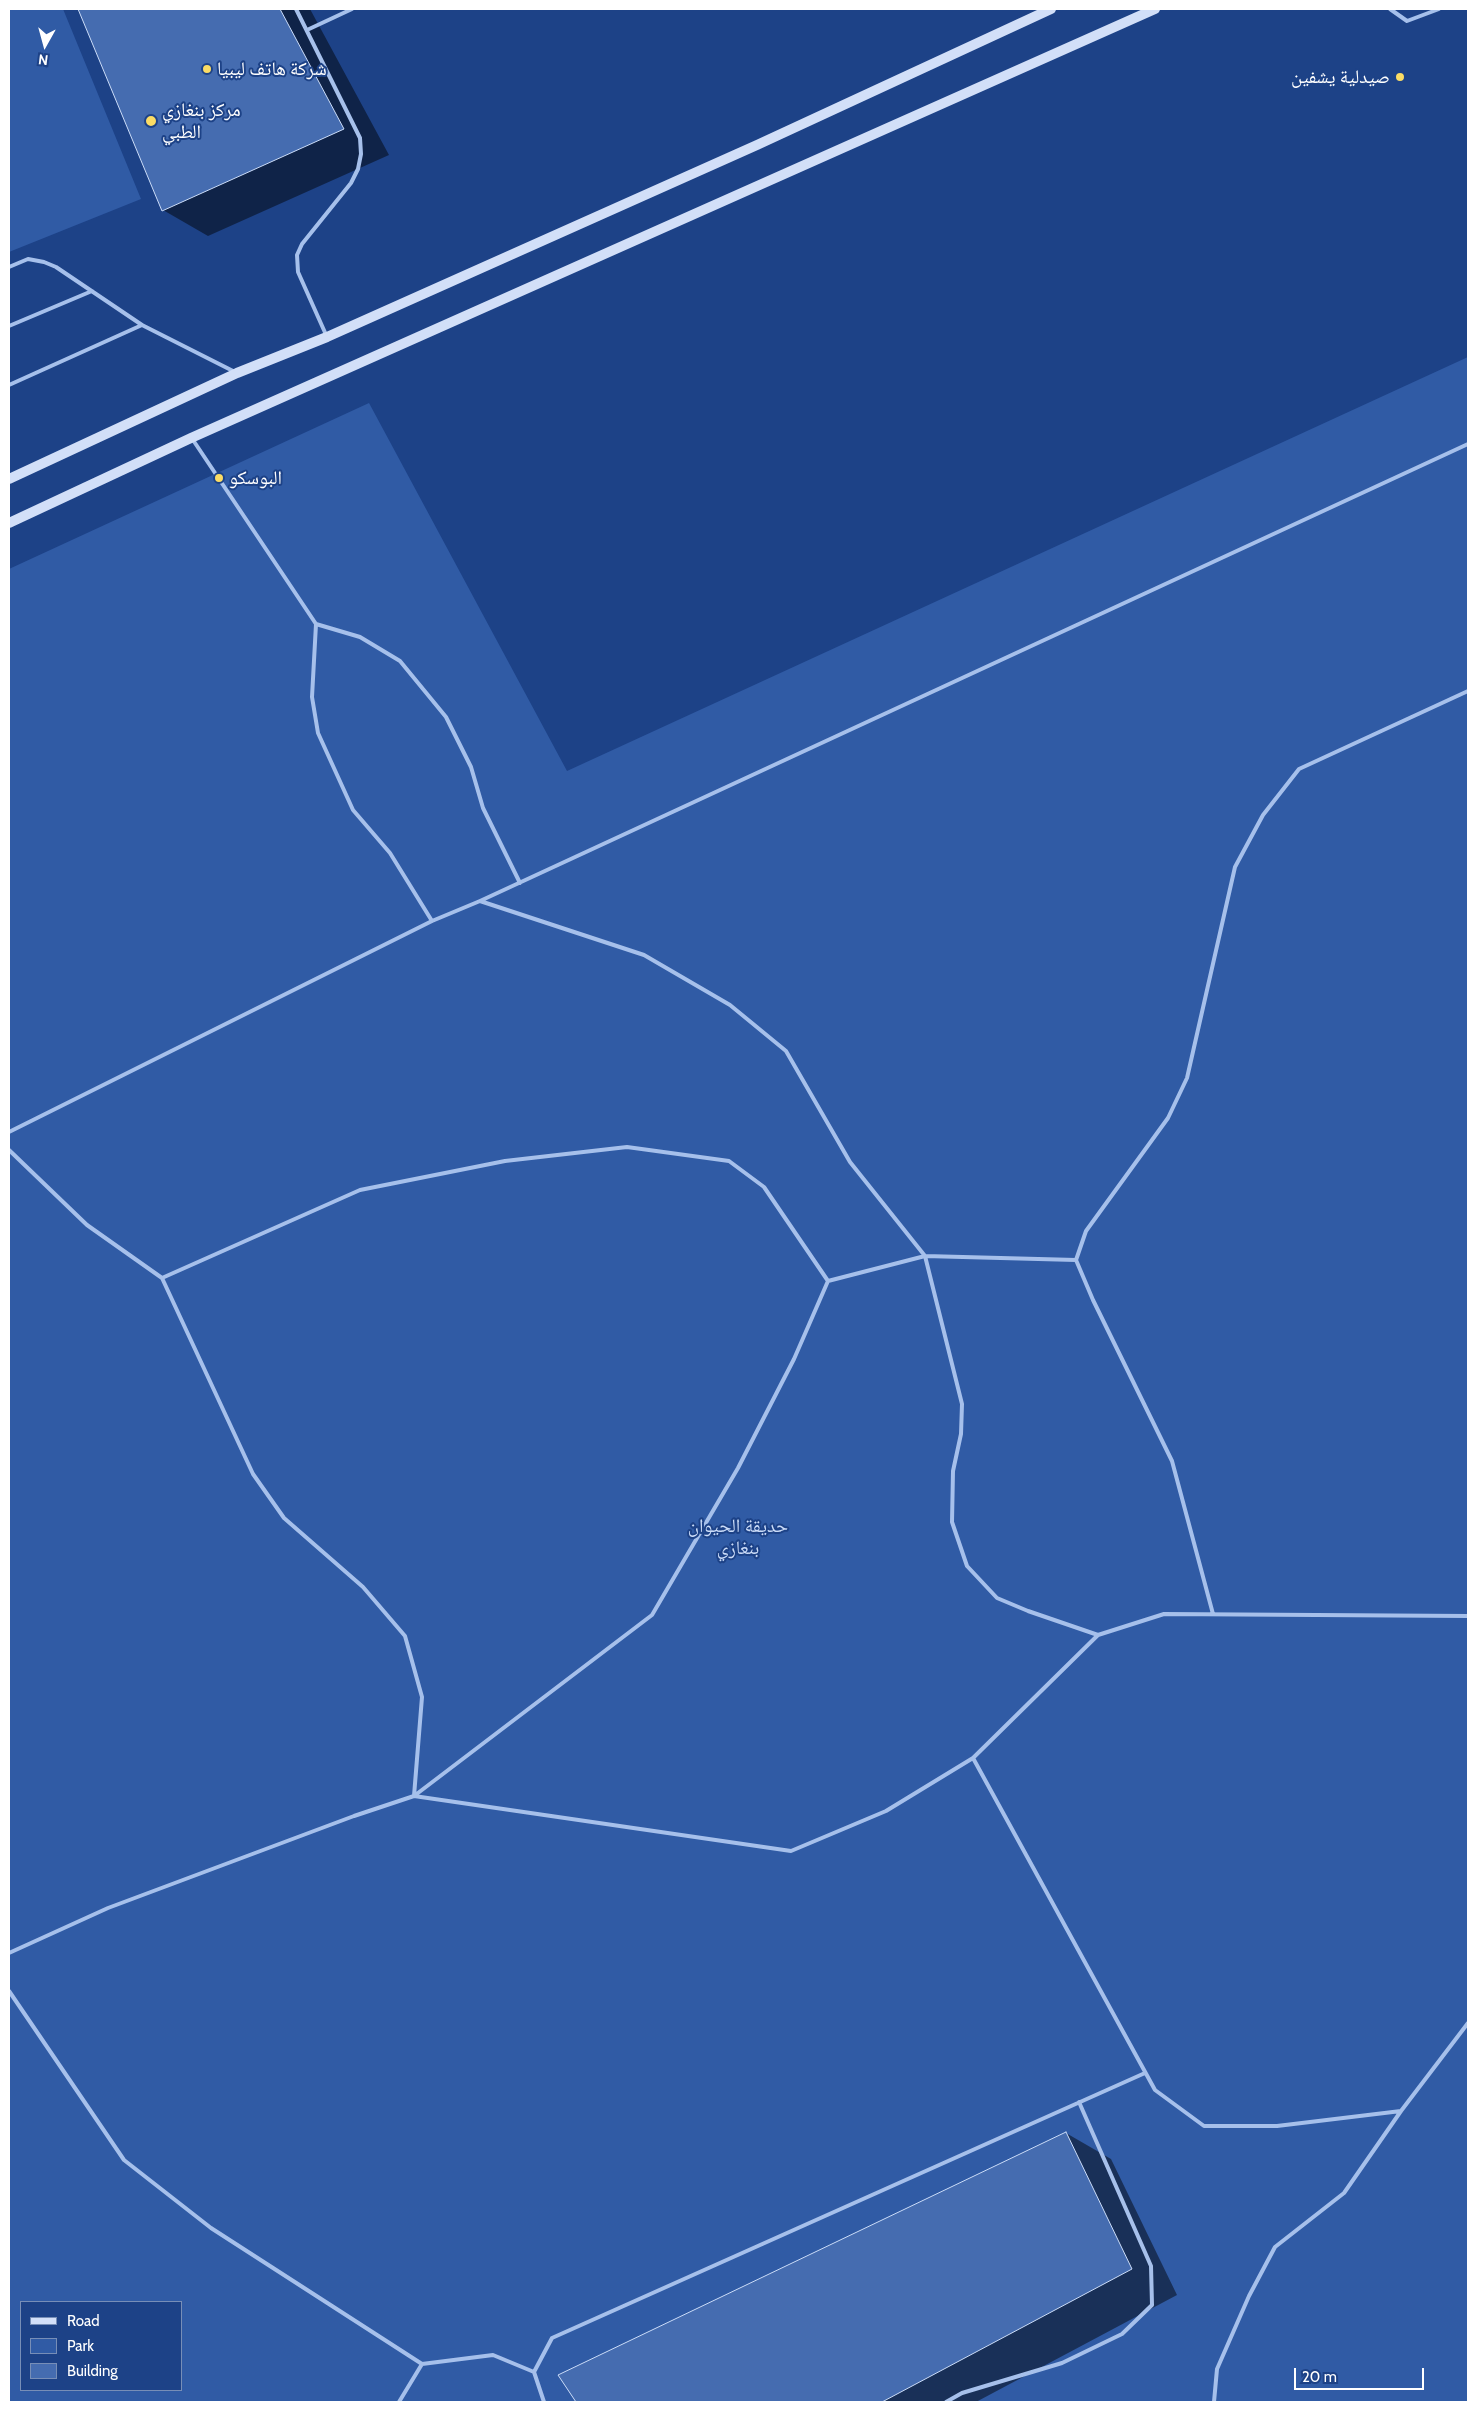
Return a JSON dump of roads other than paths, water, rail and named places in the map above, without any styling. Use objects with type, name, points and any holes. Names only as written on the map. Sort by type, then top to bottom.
[{"type":"main road","points":[[9,479],[237,373],[328,337],[757,145],[1051,9]]},
{"type":"main road","points":[[9,523],[192,438],[1155,9]]},
{"type":"lane","points":[[296,9],[360,138],[358,169],[351,183],[302,244],[297,255],[298,272],[328,337]]},
{"type":"lane","points":[[307,30],[352,9]]},
{"type":"lane","points":[[1390,9],[1407,21],[1439,9]]},
{"type":"lane","points":[[9,267],[28,259],[44,262],[92,291],[142,325],[237,373]]},
{"type":"lane","points":[[9,326],[92,291]]},
{"type":"lane","points":[[9,385],[142,325]]},
{"type":"lane","points":[[192,438],[316,624],[312,697],[318,733],[353,810],[390,853],[432,921]]},
{"type":"lane","points":[[9,1132],[432,921],[480,901],[1468,444]]},
{"type":"lane","points":[[316,624],[360,637],[400,661],[446,717],[471,767],[483,808],[520,882]]},
{"type":"lane","points":[[1213,1614],[1172,1461],[1093,1300],[1076,1260],[1086,1231],[1168,1118],[1187,1078],[1235,867],[1264,815],[1299,769],[1468,691]]},
{"type":"lane","points":[[480,901],[644,955],[730,1005],[786,1052],[850,1162],[925,1256],[962,1404],[961,1434],[953,1471],[952,1522],[967,1566],[998,1598],[1028,1611],[1098,1635]]},
{"type":"lane","points":[[162,1278],[360,1190],[505,1161],[627,1147],[729,1161],[764,1187],[828,1281]]},
{"type":"lane","points":[[9,1150],[87,1225],[162,1278],[238,1442],[263,1488],[284,1518],[364,1587],[405,1636],[422,1697],[414,1796]]},
{"type":"lane","points":[[828,1281],[925,1256],[1076,1260]]},
{"type":"lane","points":[[9,1953],[108,1908],[354,1816],[414,1796],[652,1615],[738,1468],[794,1359],[828,1281]]},
{"type":"lane","points":[[414,1796],[790,1851],[886,1811],[974,1758],[1098,1635],[1164,1614],[1468,1616]]},
{"type":"lane","points":[[974,1758],[1155,2090],[1204,2126],[1277,2126],[1401,2111]]},
{"type":"lane","points":[[9,1991],[124,2160],[211,2228],[422,2364],[493,2355],[534,2372]]},
{"type":"lane","points":[[1214,2402],[1217,2368],[1249,2296],[1275,2247],[1344,2193],[1401,2111],[1468,2024]]},
{"type":"lane","points":[[544,2402],[534,2372],[552,2338],[1146,2073]]},
{"type":"lane","points":[[946,2402],[962,2393],[1062,2363],[1122,2334],[1152,2305],[1151,2266],[1079,2102]]},
{"type":"lane","points":[[399,2402],[422,2364]]},
{"type":"place","name":"شركة هاتف ليبيا","points":[[207,69]]},
{"type":"place","name":"صيدلية يشفين","points":[[1400,77]]},
{"type":"place","name":"مركز بنغازي الطبي","points":[[151,121]]},
{"type":"place","name":"البوسكو","points":[[219,478]]},
{"type":"park label","name":"حديقة الحيوان بنغازي","points":[[738,1537]]}]
